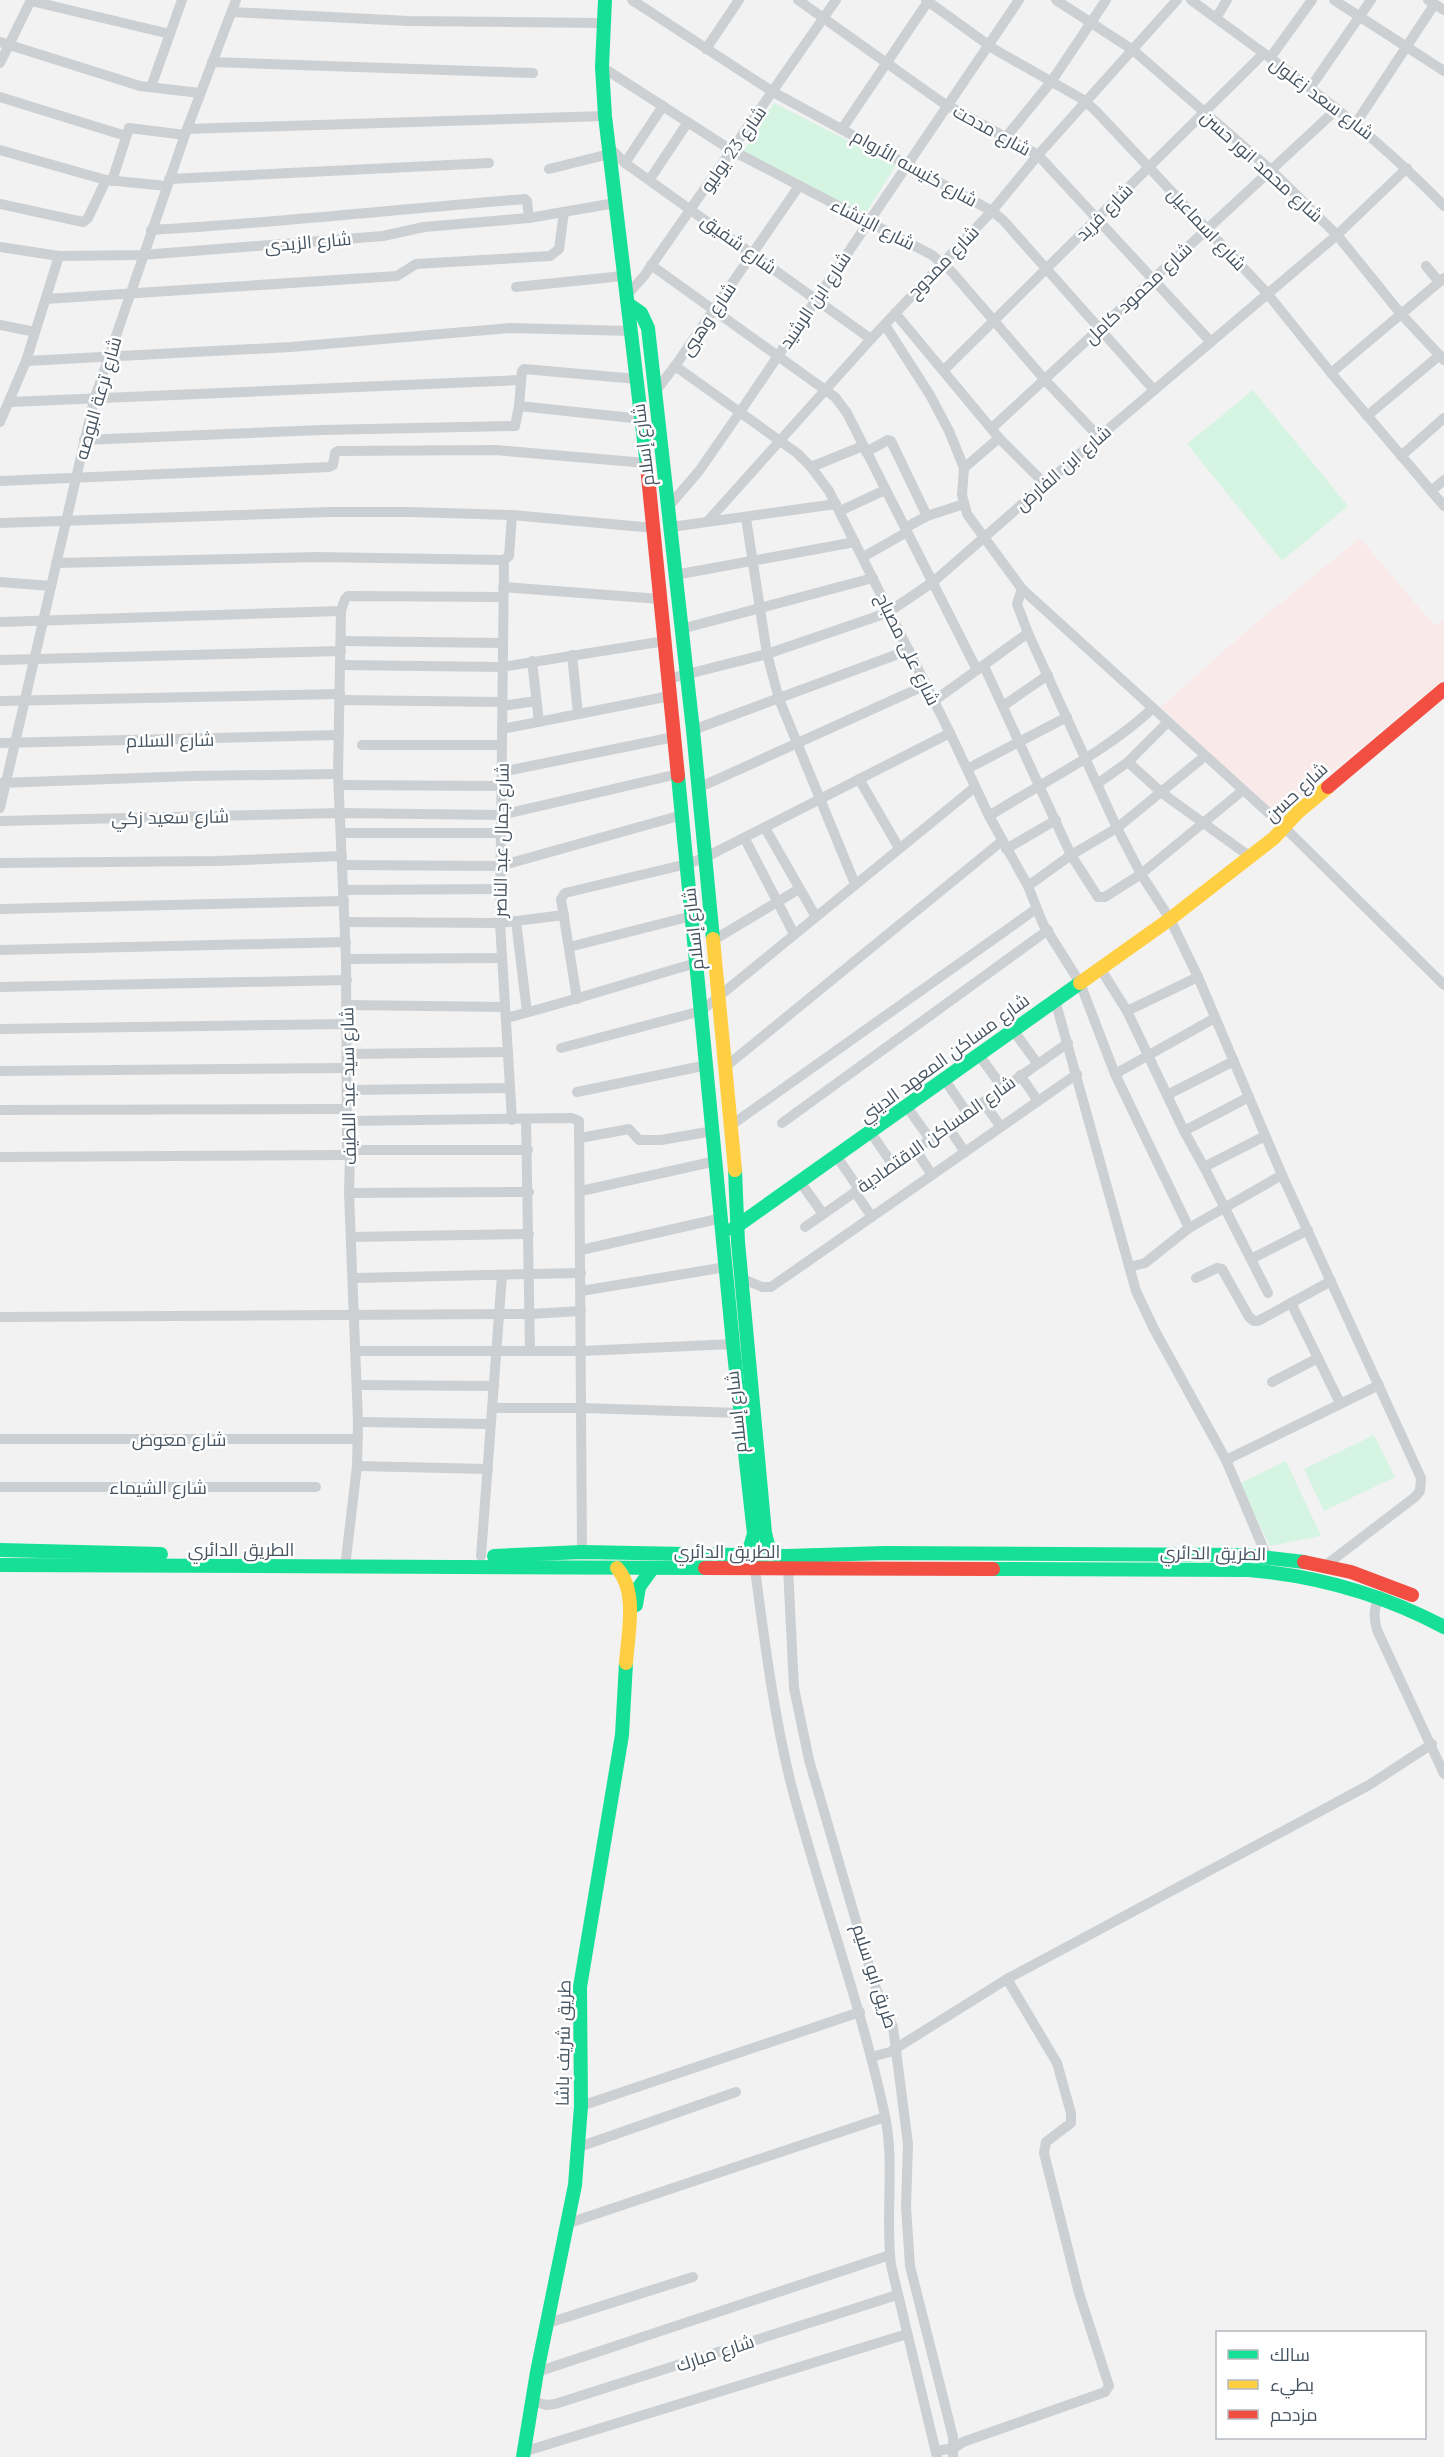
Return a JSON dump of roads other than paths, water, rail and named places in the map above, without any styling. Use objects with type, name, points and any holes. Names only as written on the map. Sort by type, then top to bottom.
[{"type":"main road","name":"شارع إسلام","points":[[605,0],[602,67],[605,116],[654,528],[733,1344],[741,1413],[759,1526],[766,1541],[777,1555]]},
{"type":"main road","name":"شارع إسلام","points":[[627,300],[645,320],[669,506],[693,730],[739,1213],[741,1278],[759,1526],[753,1542],[743,1555]]},
{"type":"main road","name":"شارع حسن","points":[[1170,919],[1284,827],[1298,812],[1444,689]]},
{"type":"main road","name":"شارع مساكن المعهد الديني","points":[[723,1236],[801,1183],[1170,919]]},
{"type":"main road","name":"الطريق الدائري","points":[[0,1550],[346,1559],[582,1552],[743,1555],[885,1553],[1267,1557],[1326,1565],[1340,1575],[1364,1583],[1386,1583],[1429,1603]]},
{"type":"main road","points":[[582,1552],[583,1563],[591,1569]]},
{"type":"main road","points":[[565,1568],[570,1561],[566,1553]]},
{"type":"main road","points":[[885,1553],[892,1561],[888,1568]]},
{"type":"main road","points":[[920,1570],[915,1563],[921,1555]]},
{"type":"main road","name":"الطريق الدائري","points":[[0,1565],[1249,1570],[1306,1575],[1340,1575]]},
{"type":"main road","name":"طريق شريف باشا","points":[[523,2455],[537,2372],[569,2223],[579,2147],[581,2106],[579,2024],[582,1969],[619,1762],[630,1628],[629,1587],[625,1577],[617,1568]]},
{"type":"main road","name":"طريق شريف باشا","points":[[630,1628],[634,1621],[639,1587],[652,1569]]},
{"type":"main road","name":"الطريق الدائري","points":[[1364,1583],[1380,1596],[1444,1627]]},
{"type":"street","points":[[0,63],[4,44],[31,0],[170,34]]},
{"type":"street","points":[[150,87],[182,0]]},
{"type":"street","name":"شارع ترعة البوصه","points":[[0,808],[3,783],[15,742],[94,400],[142,255],[236,0]]},
{"type":"street","name":"شارع كنيسه الأروام","points":[[632,0],[647,4],[706,49],[773,92],[992,211],[1154,390]]},
{"type":"street","points":[[706,49],[739,0]]},
{"type":"street","name":"شارع مدحت","points":[[798,0],[948,106],[1038,155],[1211,342]]},
{"type":"street","name":"شارع 23 يوليو","points":[[627,300],[836,0]]},
{"type":"street","points":[[842,129],[928,0]]},
{"type":"street","name":"شارع اسماعيل","points":[[928,0],[988,45],[1087,102],[1267,293],[1331,373],[1444,506]]},
{"type":"street","name":"شارع ابن الرشيد","points":[[669,506],[699,471],[740,412],[1018,0]]},
{"type":"street","name":"شارع محمد انور حسن","points":[[1056,0],[1133,50],[1271,170],[1337,235],[1401,314],[1442,357]]},
{"type":"street","points":[[1006,137],[1051,82],[1106,0]]},
{"type":"street","name":"شارع ممدوح","points":[[707,522],[871,339],[992,211],[1038,155],[1177,0]]},
{"type":"street","name":"شارع سعد زغلول","points":[[1191,0],[1356,123],[1407,168],[1444,206]]},
{"type":"street","points":[[1215,18],[1227,0]]},
{"type":"street","name":"شارع فريد","points":[[944,370],[1204,113],[1266,56],[1312,0]]},
{"type":"street","points":[[1335,0],[1444,71]]},
{"type":"street","points":[[1310,88],[1371,0]]},
{"type":"street","points":[[1356,123],[1435,5]]},
{"type":"street","points":[[232,12],[408,21],[603,23]]},
{"type":"street","points":[[4,44],[130,83],[200,93]]},
{"type":"street","points":[[212,62],[533,73]]},
{"type":"street","name":"شارع الإنشاء","points":[[602,67],[731,150],[920,248],[942,262],[1045,380],[1099,437]]},
{"type":"street","points":[[0,97],[126,136]]},
{"type":"street","points":[[625,163],[663,106]]},
{"type":"street","name":"شارع محمود كامل","points":[[992,428],[1337,109]]},
{"type":"street","points":[[0,204],[83,222],[109,181],[129,128],[186,132],[605,116]]},
{"type":"street","points":[[650,179],[688,122]]},
{"type":"street","points":[[0,150],[109,181],[168,183],[489,163]]},
{"type":"street","points":[[549,169],[609,151]]},
{"type":"street","name":"شارع شفيق","points":[[609,151],[871,339]]},
{"type":"street","name":"شارع ابن الفارض","points":[[669,679],[767,654],[890,611],[933,582],[982,537],[1337,235],[1407,168]]},
{"type":"street","name":"شارع وهبى","points":[[655,392],[799,186]]},
{"type":"street","points":[[151,230],[295,221],[350,213],[525,199],[529,218]]},
{"type":"street","name":"شارع الزيدى","points":[[0,247],[59,256],[142,255],[382,236],[424,227],[529,218],[615,203]]},
{"type":"street","points":[[46,299],[397,276],[416,264],[554,255],[559,249],[564,213]]},
{"type":"street","points":[[0,422],[26,361],[59,256]]},
{"type":"street","points":[[651,265],[826,389],[847,413],[933,582],[1003,706],[1071,855],[1096,895],[1101,898],[1142,874],[1242,791]]},
{"type":"street","points":[[1331,373],[1442,280],[1426,266]]},
{"type":"street","points":[[516,287],[624,276]]},
{"type":"street","points":[[895,313],[999,438],[1045,484]]},
{"type":"street","points":[[885,325],[930,395],[949,431],[964,468],[962,485],[964,504],[982,537],[1022,589],[1284,827],[1444,985]]},
{"type":"street","points":[[0,326],[35,332]]},
{"type":"street","points":[[26,361],[291,347],[511,328],[631,331]]},
{"type":"street","points":[[1367,416],[1442,357]]},
{"type":"street","name":"شارع على مصباح","points":[[675,366],[781,441],[811,467],[838,507],[989,816],[1028,886],[1036,909],[1080,983],[1115,1074],[1189,1228]]},
{"type":"street","points":[[84,440],[322,430],[515,426],[522,371],[527,369],[637,379]]},
{"type":"street","points":[[10,402],[521,380]]},
{"type":"street","points":[[519,406],[642,419]]},
{"type":"street","points":[[1401,456],[1444,418]]},
{"type":"street","points":[[964,468],[999,438]]},
{"type":"street","points":[[811,467],[888,440],[891,441],[927,516]]},
{"type":"street","points":[[0,481],[329,467],[333,465],[335,453],[338,451],[495,450],[646,464]]},
{"type":"street","points":[[1431,491],[1444,480]]},
{"type":"street","points":[[671,527],[838,507],[885,490]]},
{"type":"street","points":[[863,558],[927,516],[964,504]]},
{"type":"street","points":[[0,523],[330,512],[447,512],[512,515],[654,528]]},
{"type":"street","name":"شارع جمال عبد الناصر","points":[[512,515],[509,556],[504,560],[500,866],[500,923],[512,1120]]},
{"type":"street","points":[[746,518],[767,654],[779,699],[855,884]]},
{"type":"street","points":[[675,575],[855,542]]},
{"type":"street","points":[[56,564],[308,557],[504,560]]},
{"type":"street","points":[[681,629],[873,578]]},
{"type":"street","points":[[0,582],[51,586]]},
{"type":"street","points":[[1022,589],[1017,604],[1028,633],[1117,828],[1170,919],[1198,977],[1282,1175],[1421,1478],[1420,1491],[1326,1565]]},
{"type":"street","points":[[0,622],[341,611],[345,598],[348,596],[503,592],[660,599]]},
{"type":"street","name":"شارع سيد عبد اللطيف","points":[[341,611],[339,779],[347,980],[349,1193],[358,1422],[357,1466],[346,1559]]},
{"type":"street","points":[[934,701],[1028,633]]},
{"type":"street","points":[[340,665],[502,667],[665,641]]},
{"type":"street","points":[[0,660],[341,646],[502,643]]},
{"type":"street","points":[[693,730],[909,650]]},
{"type":"street","points":[[572,655],[578,714]]},
{"type":"street","points":[[532,662],[539,722]]},
{"type":"street","points":[[1003,706],[1048,675]]},
{"type":"street","points":[[698,788],[926,685]]},
{"type":"street","points":[[502,729],[670,696]]},
{"type":"street","points":[[0,701],[340,697],[502,704],[536,701]]},
{"type":"street","points":[[989,816],[1039,784],[1087,759],[1121,736],[1153,708]]},
{"type":"street","points":[[967,769],[1067,717]]},
{"type":"street","points":[[1097,784],[1128,762],[1168,722]]},
{"type":"street","points":[[577,999],[561,899],[565,893],[704,858],[746,839],[950,733]]},
{"type":"street","name":"شارع السلام","points":[[0,743],[339,735]]},
{"type":"street","points":[[501,772],[674,737]]},
{"type":"street","points":[[362,745],[502,745]]},
{"type":"street","points":[[1028,886],[1071,855],[1117,828],[1205,756]]},
{"type":"street","points":[[1128,762],[1162,793],[1249,856]]},
{"type":"street","name":"شارع سعيد زكي","points":[[0,821],[340,813],[501,815],[678,774]]},
{"type":"street","points":[[3,783],[192,776],[501,786]]},
{"type":"street","points":[[860,779],[899,848]]},
{"type":"street","points":[[561,1048],[701,1011],[975,787]]},
{"type":"street","points":[[0,863],[342,861],[500,866],[682,815]]},
{"type":"street","points":[[724,1068],[1004,845],[1056,820]]},
{"type":"street","points":[[765,828],[816,916]]},
{"type":"street","points":[[341,833],[501,833]]},
{"type":"street","points":[[746,839],[794,934]]},
{"type":"street","points":[[0,909],[500,889]]},
{"type":"street","points":[[712,941],[799,889]]},
{"type":"street","points":[[730,1126],[1036,909]]},
{"type":"street","points":[[345,922],[500,923],[564,915]]},
{"type":"street","points":[[568,947],[692,916]]},
{"type":"street","points":[[516,921],[527,1012]]},
{"type":"street","points":[[782,1123],[1048,930]]},
{"type":"street","points":[[0,950],[346,942]]},
{"type":"street","points":[[346,959],[502,958]]},
{"type":"street","points":[[347,1005],[527,1012],[696,963]]},
{"type":"street","points":[[1100,968],[1127,1011],[1184,1131],[1268,1293]]},
{"type":"street","points":[[1127,1011],[1198,977]]},
{"type":"street","points":[[0,987],[347,980]]},
{"type":"street","points":[[1055,1000],[1143,1310],[1226,1460],[1267,1557]]},
{"type":"street","points":[[1115,1074],[1215,1018]]},
{"type":"street","points":[[0,1029],[347,1024]]},
{"type":"street","points":[[1013,1030],[1037,1063]]},
{"type":"street","name":"شارع المساكن الاقتصادية","points":[[805,1227],[1068,1042]]},
{"type":"street","points":[[347,1054],[508,1052]]},
{"type":"street","points":[[979,1055],[1003,1088]]},
{"type":"street","points":[[1167,1095],[1234,1061]]},
{"type":"street","points":[[577,1092],[706,1065]]},
{"type":"street","points":[[0,1071],[347,1068]]},
{"type":"street","points":[[741,1278],[762,1287],[771,1287],[1077,1074]]},
{"type":"street","points":[[1020,1076],[1038,1101]]},
{"type":"street","points":[[945,1080],[967,1113]]},
{"type":"street","points":[[347,1090],[510,1088]]},
{"type":"street","points":[[1184,1131],[1249,1097]]},
{"type":"street","points":[[983,1102],[1001,1127]]},
{"type":"street","points":[[907,1107],[930,1139]]},
{"type":"street","points":[[0,1110],[512,1120],[576,1118],[580,1124],[581,1191],[582,1552]]},
{"type":"street","points":[[526,1120],[530,1351]]},
{"type":"street","points":[[948,1127],[965,1152]]},
{"type":"street","points":[[580,1138],[629,1129],[639,1140],[661,1140],[713,1131]]},
{"type":"street","points":[[871,1132],[893,1165]]},
{"type":"street","points":[[1204,1167],[1265,1136]]},
{"type":"street","points":[[915,1149],[932,1175]]},
{"type":"street","points":[[0,1157],[528,1150]]},
{"type":"street","points":[[837,1157],[872,1217]]},
{"type":"street","points":[[581,1191],[716,1161]]},
{"type":"street","points":[[1129,1267],[1145,1263],[1189,1228],[1282,1175]]},
{"type":"street","points":[[801,1183],[823,1214]]},
{"type":"street","points":[[349,1193],[529,1192]]},
{"type":"street","points":[[581,1251],[722,1218]]},
{"type":"street","points":[[1251,1259],[1308,1230]]},
{"type":"street","points":[[351,1237],[529,1234]]},
{"type":"street","points":[[581,1291],[726,1267]]},
{"type":"street","points":[[1196,1278],[1217,1268],[1222,1269],[1254,1321],[1258,1322],[1331,1281]]},
{"type":"street","points":[[354,1278],[581,1273]]},
{"type":"street","points":[[481,1556],[502,1275]]},
{"type":"street","points":[[1291,1303],[1340,1404]]},
{"type":"street","points":[[0,1317],[530,1314],[581,1311]]},
{"type":"street","points":[[356,1351],[582,1351],[733,1344]]},
{"type":"street","points":[[1272,1382],[1318,1358]]},
{"type":"street","points":[[357,1385],[494,1386]]},
{"type":"street","points":[[1226,1460],[1379,1385]]},
{"type":"street","points":[[492,1408],[582,1408],[741,1413]]},
{"type":"street","points":[[358,1422],[490,1424]]},
{"type":"street","name":"شارع معوض","points":[[0,1439],[358,1439]]},
{"type":"street","points":[[357,1466],[488,1469]]},
{"type":"street","name":"شارع الشيماء","points":[[0,1487],[316,1487]]},
{"type":"street","name":"طريق ابو سليم","points":[[755,1569],[763,1629],[789,1775],[860,2012],[885,2117],[888,2142],[890,2255],[897,2295],[936,2454]]},
{"type":"street","name":"طريق ابو سليم","points":[[788,1569],[794,1688],[809,1760],[875,1986],[893,2027],[908,2144],[906,2207],[910,2266],[953,2452]]},
{"type":"street","points":[[1380,1596],[1373,1618],[1377,1630],[1444,1774]]},
{"type":"street","points":[[871,2057],[883,2055],[1007,1979],[1368,1785],[1432,1744]]},
{"type":"street","points":[[936,2454],[953,2452],[963,2442],[1105,2392],[1109,2386],[1079,2293],[1044,2153],[1046,2142],[1071,2123],[1071,2113],[1058,2063],[1007,1979]]},
{"type":"street","points":[[581,2106],[860,2012]]},
{"type":"street","points":[[579,2147],[736,2092]]},
{"type":"street","points":[[569,2223],[885,2117]]},
{"type":"street","points":[[537,2372],[890,2255]]},
{"type":"street","points":[[548,2323],[693,2277]]},
{"type":"street","name":"شارع مبارك","points":[[532,2401],[546,2405],[555,2404],[897,2295]]},
{"type":"street","points":[[523,2455],[907,2334]]}]
